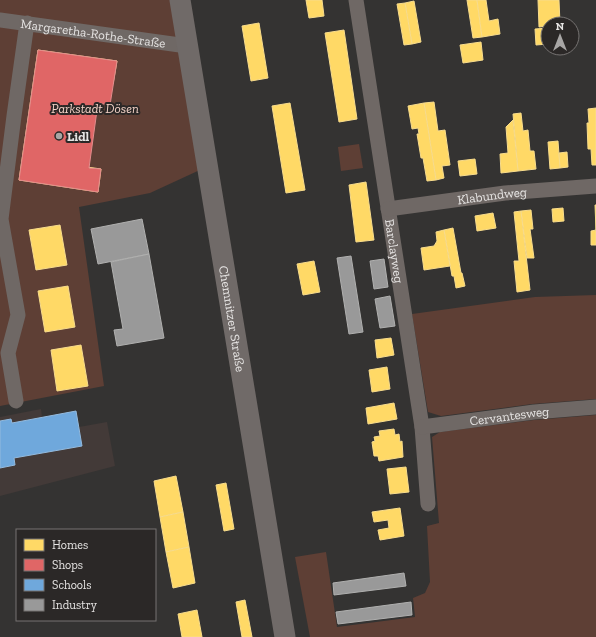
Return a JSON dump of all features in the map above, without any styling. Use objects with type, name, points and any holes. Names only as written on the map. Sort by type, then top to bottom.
[{"type":"main road","name":"Chemnitzer Straße","points":[[180,0],[285,637]]},
{"type":"street","name":"Barclayweg","points":[[356,0],[422,428],[428,504]]},
{"type":"street","name":"Margaretha-Rothe-Straße","points":[[0,20],[187,46]]},
{"type":"street","points":[[16,400],[8,353],[18,314],[1,219],[27,24]]},
{"type":"street","name":"Klabundweg","points":[[388,209],[505,193],[596,186]]},
{"type":"street","name":"Cervantesweg","points":[[422,428],[534,412],[596,407]]},
{"type":"shaded area","points":[[41,409],[42,417],[76,411],[79,427],[107,422],[115,466],[0,496],[0,417]]},
{"type":"green space","name":"Parkstadt Dösen","points":[[0,0],[172,0],[202,169],[150,193],[79,207],[104,386],[0,406]]},
{"type":"green space","points":[[359,144],[363,168],[341,171],[338,147]]},
{"type":"green space","points":[[596,295],[596,399],[532,404],[441,416],[428,412],[412,314],[535,297]]},
{"type":"green space","points":[[596,415],[596,637],[310,637],[295,557],[326,552],[337,627],[415,617],[413,598],[425,593],[430,582],[427,526],[439,523],[432,437],[440,432],[534,420]]},
{"type":"building: Homes","points":[[306,0],[322,0],[324,16],[309,18]]},
{"type":"building: Homes","points":[[467,0],[477,0],[482,37],[473,38]]},
{"type":"building: Homes","points":[[477,0],[486,0],[489,21],[498,19],[500,34],[482,37]]},
{"type":"building: Homes","points":[[538,0],[559,0],[560,16],[540,16],[539,27]]},
{"type":"building: Homes","points":[[414,1],[421,42],[412,44],[405,3]]},
{"type":"building: Homes","points":[[405,3],[412,44],[404,45],[397,4]]},
{"type":"building: Homes","points":[[259,23],[268,78],[251,81],[242,26]]},
{"type":"building: Homes","points":[[535,29],[540,29],[540,45],[536,45]]},
{"type":"building: Homes","points":[[344,30],[357,119],[339,122],[325,33]]},
{"type":"building: Homes","points":[[481,42],[483,60],[463,63],[460,45]]},
{"type":"building: Homes","points":[[38,50],[117,61],[113,84],[57,76],[45,161],[101,169],[98,192],[19,180]]},
{"type":"building: Homes","points":[[434,102],[438,131],[445,130],[450,165],[442,166],[444,178],[436,180],[424,103]]},
{"type":"building: Homes","points":[[290,103],[305,190],[286,193],[272,106]]},
{"type":"building: Homes","points":[[424,103],[436,180],[427,181],[423,158],[421,158],[417,134],[419,134],[418,128],[412,129],[408,106]]},
{"type":"building: Homes","points":[[596,108],[596,165],[592,165],[591,149],[588,149],[587,123],[589,123],[588,109]]},
{"type":"building: Homes","points":[[521,113],[523,131],[528,130],[530,151],[534,151],[536,169],[518,171],[513,114]]},
{"type":"building: Homes","points":[[513,120],[518,171],[501,173],[500,154],[508,153],[506,127]]},
{"type":"building: Homes","points":[[558,141],[560,168],[550,169],[548,142]]},
{"type":"building: Homes","points":[[567,152],[568,167],[560,168],[559,153]]},
{"type":"building: Homes","points":[[475,159],[477,174],[460,176],[458,161]]},
{"type":"building: Homes","points":[[366,182],[374,240],[356,242],[349,185]]},
{"type":"building: Homes","points":[[595,205],[596,205],[596,230]]},
{"type":"building: Homes","points":[[563,208],[564,221],[553,222],[552,209]]},
{"type":"building: Homes","points":[[531,210],[533,229],[530,229],[534,258],[527,258],[521,211]]},
{"type":"building: Homes","points":[[521,211],[530,290],[517,292],[514,261],[519,261],[514,212]]},
{"type":"building: Homes","points":[[493,213],[496,228],[477,231],[475,216]]},
{"type":"building: Homes","points":[[60,225],[67,265],[36,270],[29,230]]},
{"type":"building: Homes","points":[[453,228],[461,273],[465,286],[456,288],[454,276],[452,276],[444,230]]},
{"type":"building: Homes","points":[[444,230],[450,266],[424,270],[421,248],[434,246],[437,241],[436,232]]},
{"type":"building: Homes","points":[[596,230],[596,245],[591,245],[591,231]]},
{"type":"building: Homes","points":[[314,261],[320,292],[303,295],[297,264]]},
{"type":"building: Homes","points":[[68,286],[75,327],[45,332],[38,291]]},
{"type":"building: Homes","points":[[391,338],[394,355],[377,358],[375,340]]},
{"type":"building: Homes","points":[[81,345],[88,386],[57,391],[51,350]]},
{"type":"building: Homes","points":[[387,367],[390,389],[372,392],[369,370]]},
{"type":"building: Homes","points":[[394,403],[397,419],[368,424],[366,408]]},
{"type":"building: Homes","points":[[394,429],[395,435],[399,434],[400,442],[402,441],[403,457],[379,461],[378,456],[374,456],[372,442],[375,441],[374,437],[380,436],[379,431]]},
{"type":"building: Homes","points":[[406,467],[409,492],[390,494],[387,469]]},
{"type":"building: Homes","points":[[176,476],[183,512],[160,517],[154,481]]},
{"type":"building: Homes","points":[[226,483],[234,529],[224,531],[216,485]]},
{"type":"building: Homes","points":[[400,508],[404,536],[380,540],[378,530],[389,528],[388,520],[374,522],[372,512]]},
{"type":"building: Homes","points":[[183,512],[189,547],[166,552],[160,517]]},
{"type":"building: Homes","points":[[189,547],[195,583],[173,588],[166,552]]},
{"type":"building: Homes","points":[[245,600],[252,637],[242,637],[236,602]]},
{"type":"building: Homes","points":[[197,610],[202,637],[182,637],[178,614]]},
{"type":"building: Shops","name":"Lidl","points":[[38,50],[117,61],[110,105],[98,103],[89,168],[101,169],[98,192],[19,180]]},
{"type":"building: Schools","points":[[76,411],[82,446],[14,458],[15,465],[0,468],[0,421],[11,419],[12,423]]},
{"type":"building: Industry","points":[[142,219],[149,254],[98,264],[91,229]]},
{"type":"building: Industry","points":[[149,254],[164,338],[117,346],[114,330],[123,329],[111,262]]},
{"type":"building: Industry","points":[[351,256],[363,332],[349,334],[337,258]]},
{"type":"building: Industry","points":[[384,259],[388,287],[374,289],[370,261]]},
{"type":"building: Industry","points":[[390,296],[395,326],[380,328],[375,299]]},
{"type":"building: Industry","points":[[404,573],[406,586],[334,595],[333,583]]},
{"type":"building: Industry","points":[[411,602],[412,615],[338,624],[336,612]]},
{"type":"place","name":"Lidl","points":[[59,136]]}]
